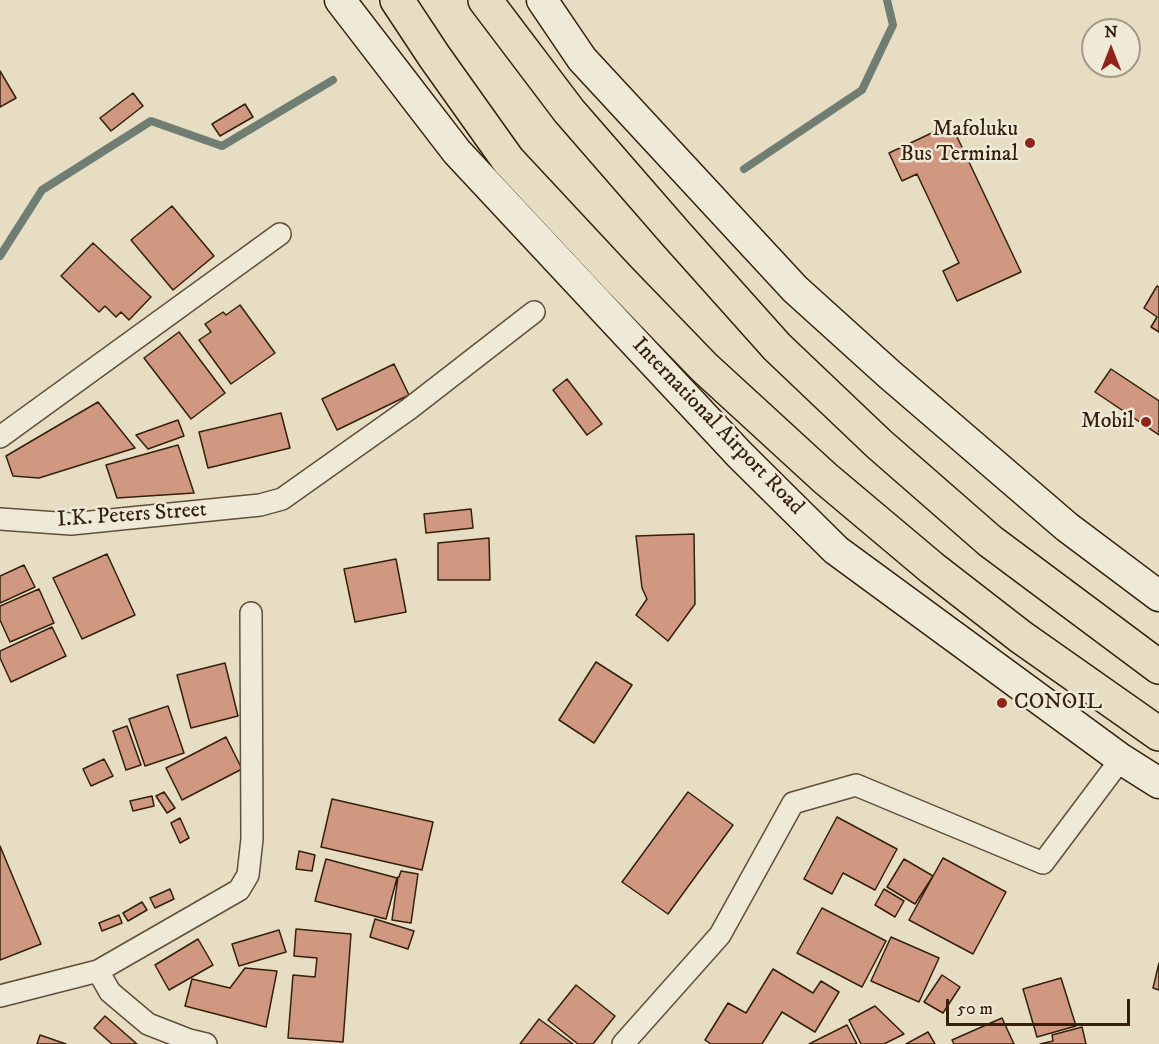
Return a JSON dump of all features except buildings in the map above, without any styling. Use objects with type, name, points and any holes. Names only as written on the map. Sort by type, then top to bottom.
[{"type":"highway","name":"International Airport Road","points":[[397,0],[508,160],[618,279],[704,367],[825,478],[932,568],[1021,637],[1159,734]]},
{"type":"highway","points":[[485,0],[569,111],[777,347],[879,444],[990,541],[1159,667]]},
{"type":"main road","name":"International Airport Road","points":[[340,0],[458,152],[739,454],[836,550],[1122,759],[1159,783]]},
{"type":"main road","points":[[542,0],[582,58],[795,289],[889,374],[1067,527],[1159,596]]},
{"type":"street","points":[[0,437],[280,234]]},
{"type":"street","name":"I.K. Peters Street","points":[[0,519],[71,524],[260,505],[282,499],[409,409],[534,312]]},
{"type":"street","points":[[0,996],[98,971],[239,890],[248,875],[252,839],[250,613]]},
{"type":"street","points":[[623,1044],[720,935],[793,803],[856,785],[1043,863],[1122,759]]},
{"type":"street","points":[[98,971],[110,992],[148,1024],[206,1044]]},
{"type":"waterway","points":[[744,169],[862,90],[893,25],[887,0]]},
{"type":"waterway","points":[[0,256],[42,190],[151,121],[222,146],[333,80]]},
{"type":"place","name":"Mafoluku Bus Terminal","points":[[1030,143]]},
{"type":"place","name":"Mobil","points":[[1146,422]]},
{"type":"place","name":"CONOIL","points":[[1002,703]]}]
